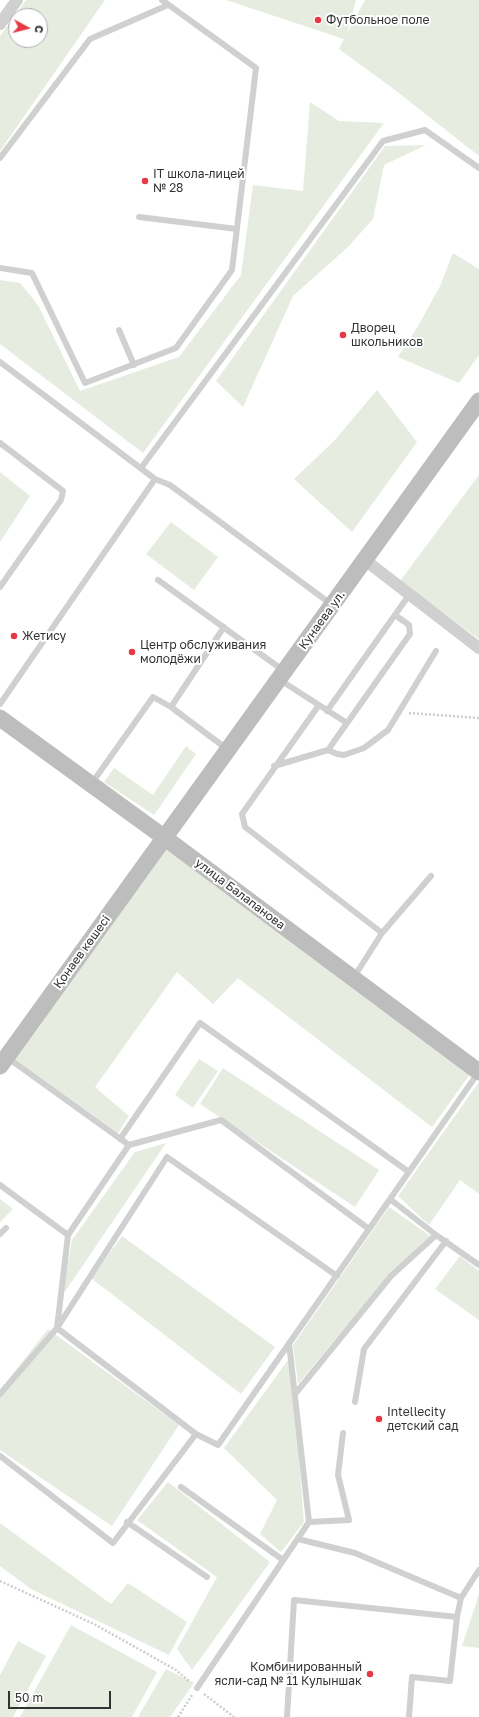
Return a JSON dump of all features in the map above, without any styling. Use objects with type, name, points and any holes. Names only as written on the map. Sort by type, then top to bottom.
[{"type":"street","points":[[2,18],[17,0]]},
{"type":"street","name":"Кунаева ул.","points":[[165,838],[475,410]]},
{"type":"street","points":[[365,560],[479,648]]},
{"type":"street","name":"улица Балапанова","points":[[0,718],[165,838],[479,1072]]},
{"type":"street","name":"Қонаев көшесі","points":[[3,1061],[165,838]]},
{"type":"lane","points":[[0,268],[32,273],[85,383],[176,348],[232,270],[256,68],[162,0]]},
{"type":"lane","points":[[0,158],[90,38],[168,5]]},
{"type":"lane","points":[[141,468],[384,140],[425,130],[479,168]]},
{"type":"lane","points":[[139,217],[237,229]]},
{"type":"lane","points":[[119,330],[134,365]]},
{"type":"lane","points":[[0,362],[155,479],[170,484],[333,605]]},
{"type":"lane","points":[[0,443],[63,491],[61,500],[0,587]]},
{"type":"lane","points":[[0,704],[155,479]]},
{"type":"lane","points":[[158,580],[224,628],[319,706],[346,723]]},
{"type":"lane","points":[[328,711],[409,595]]},
{"type":"lane","points":[[274,766],[328,750],[410,634],[409,625],[395,615]]},
{"type":"lane","points":[[171,707],[224,628]]},
{"type":"lane","points":[[328,750],[344,755],[364,748],[388,730],[400,713],[436,651]]},
{"type":"lane","points":[[92,785],[153,697],[171,707],[228,750]]},
{"type":"lane","points":[[319,706],[274,766],[242,814],[245,827],[382,933]]},
{"type":"lane","points":[[353,978],[382,933],[431,876]]},
{"type":"lane","points":[[120,1139],[200,1023],[409,1172]]},
{"type":"lane","points":[[3,1061],[128,1145]]},
{"type":"lane","points":[[57,1328],[196,1434],[218,1445],[479,1072]]},
{"type":"lane","points":[[57,1328],[68,1235],[128,1145],[221,1120],[369,1229]]},
{"type":"lane","points":[[0,1394],[57,1328],[167,1157],[337,1276]]},
{"type":"lane","points":[[0,1185],[68,1235]]},
{"type":"lane","points":[[390,1199],[436,1235],[479,1265]]},
{"type":"lane","points":[[0,1234],[6,1228]]},
{"type":"lane","points":[[295,1394],[391,1276],[436,1235]]},
{"type":"lane","points":[[355,1402],[364,1349],[446,1241]]},
{"type":"lane","points":[[197,1688],[309,1522],[289,1343]]},
{"type":"lane","points":[[309,1522],[349,1520],[338,1475],[343,1433]]},
{"type":"lane","points":[[0,1456],[113,1543],[127,1522],[196,1434]]},
{"type":"lane","points":[[181,1487],[283,1560]]},
{"type":"lane","points":[[127,1522],[207,1577]]},
{"type":"lane","points":[[298,1539],[355,1553],[461,1598]]},
{"type":"lane","points":[[409,1717],[412,1677],[450,1681],[457,1617],[461,1598],[479,1570]]},
{"type":"lane","points":[[287,1717],[294,1600],[457,1617]]},
{"type":"path","points":[[400,713],[479,718]]},
{"type":"path","points":[[0,1581],[94,1624],[176,1670],[234,1717]]},
{"type":"path","points":[[178,1717],[197,1688]]},
{"type":"shaded area","points":[[26,0],[105,0],[0,151],[0,36],[8,25],[8,48],[48,48],[48,8],[20,8]]},
{"type":"shaded area","points":[[226,0],[356,0],[347,33],[365,0],[479,0],[479,156],[395,90],[339,49],[344,39]]},
{"type":"shaded area","points":[[310,102],[339,121],[384,123],[143,453],[0,344],[0,280],[20,283],[38,305],[80,391],[179,357],[241,275],[253,185],[303,191]]},
{"type":"shaded area","points":[[426,145],[384,165],[373,219],[348,247],[293,296],[243,407],[216,381],[385,146]]},
{"type":"shaded area","points":[[453,253],[479,269],[479,355],[459,383],[398,357],[417,328],[440,286]]},
{"type":"shaded area","points":[[377,390],[417,442],[352,532],[294,479],[334,441]]},
{"type":"shaded area","points":[[0,472],[30,496],[0,542]]},
{"type":"shaded area","points":[[479,475],[479,639],[400,581]]},
{"type":"shaded area","points":[[171,522],[218,557],[194,590],[146,554]]},
{"type":"shaded area","points":[[186,746],[196,754],[154,815],[104,782],[114,768],[153,795]]},
{"type":"shaded area","points":[[168,844],[471,1073],[432,1127],[238,978],[213,1004],[177,972],[95,1087],[129,1116],[118,1133],[12,1057]]},
{"type":"shaded area","points":[[199,1059],[218,1071],[193,1108],[175,1095]]},
{"type":"shaded area","points":[[223,1068],[379,1170],[355,1207],[200,1104]]},
{"type":"shaded area","points":[[479,1082],[479,1194],[460,1180],[429,1225],[398,1196]]},
{"type":"shaded area","points":[[166,1143],[62,1296],[72,1240],[135,1152]]},
{"type":"shaded area","points":[[0,1199],[13,1209],[0,1222]]},
{"type":"shaded area","points":[[389,1207],[432,1237],[392,1271],[298,1384],[293,1345]]},
{"type":"shaded area","points":[[122,1236],[275,1347],[241,1394],[91,1278]]},
{"type":"shaded area","points":[[460,1256],[479,1271],[479,1320],[435,1289]]},
{"type":"shaded area","points":[[48,1329],[179,1425],[112,1526],[0,1450],[0,1390]]},
{"type":"shaded area","points":[[291,1356],[304,1522],[281,1552],[260,1534],[277,1500],[224,1448]]},
{"type":"shaded area","points":[[168,1482],[270,1562],[192,1670],[177,1649],[217,1577],[137,1520]]},
{"type":"shaded area","points":[[0,1523],[111,1604],[128,1583],[187,1622],[169,1655],[31,1589],[0,1566]]},
{"type":"shaded area","points":[[479,1594],[479,1648],[462,1646]]},
{"type":"shaded area","points":[[71,1625],[157,1672],[132,1717],[20,1717]]},
{"type":"shaded area","points":[[18,1641],[46,1656],[13,1717],[0,1717],[0,1675]]},
{"type":"shaded area","points":[[166,1669],[194,1683],[170,1717],[138,1717]]},
{"type":"place","name":"Футбольное поле","points":[[318,20]]},
{"type":"place","name":"IT школа-лицей № 28","points":[[145,181]]},
{"type":"place","name":"Дворец школьников","points":[[343,335]]},
{"type":"place","name":"Жетису","points":[[14,636]]},
{"type":"place","name":"Центр обслуживания молодёжи","points":[[132,652]]},
{"type":"place","name":"Intellecity детский сад","points":[[379,1419]]},
{"type":"place","name":"Комбинированный ясли-сад № 11 Кулыншак","points":[[370,1674]]}]
